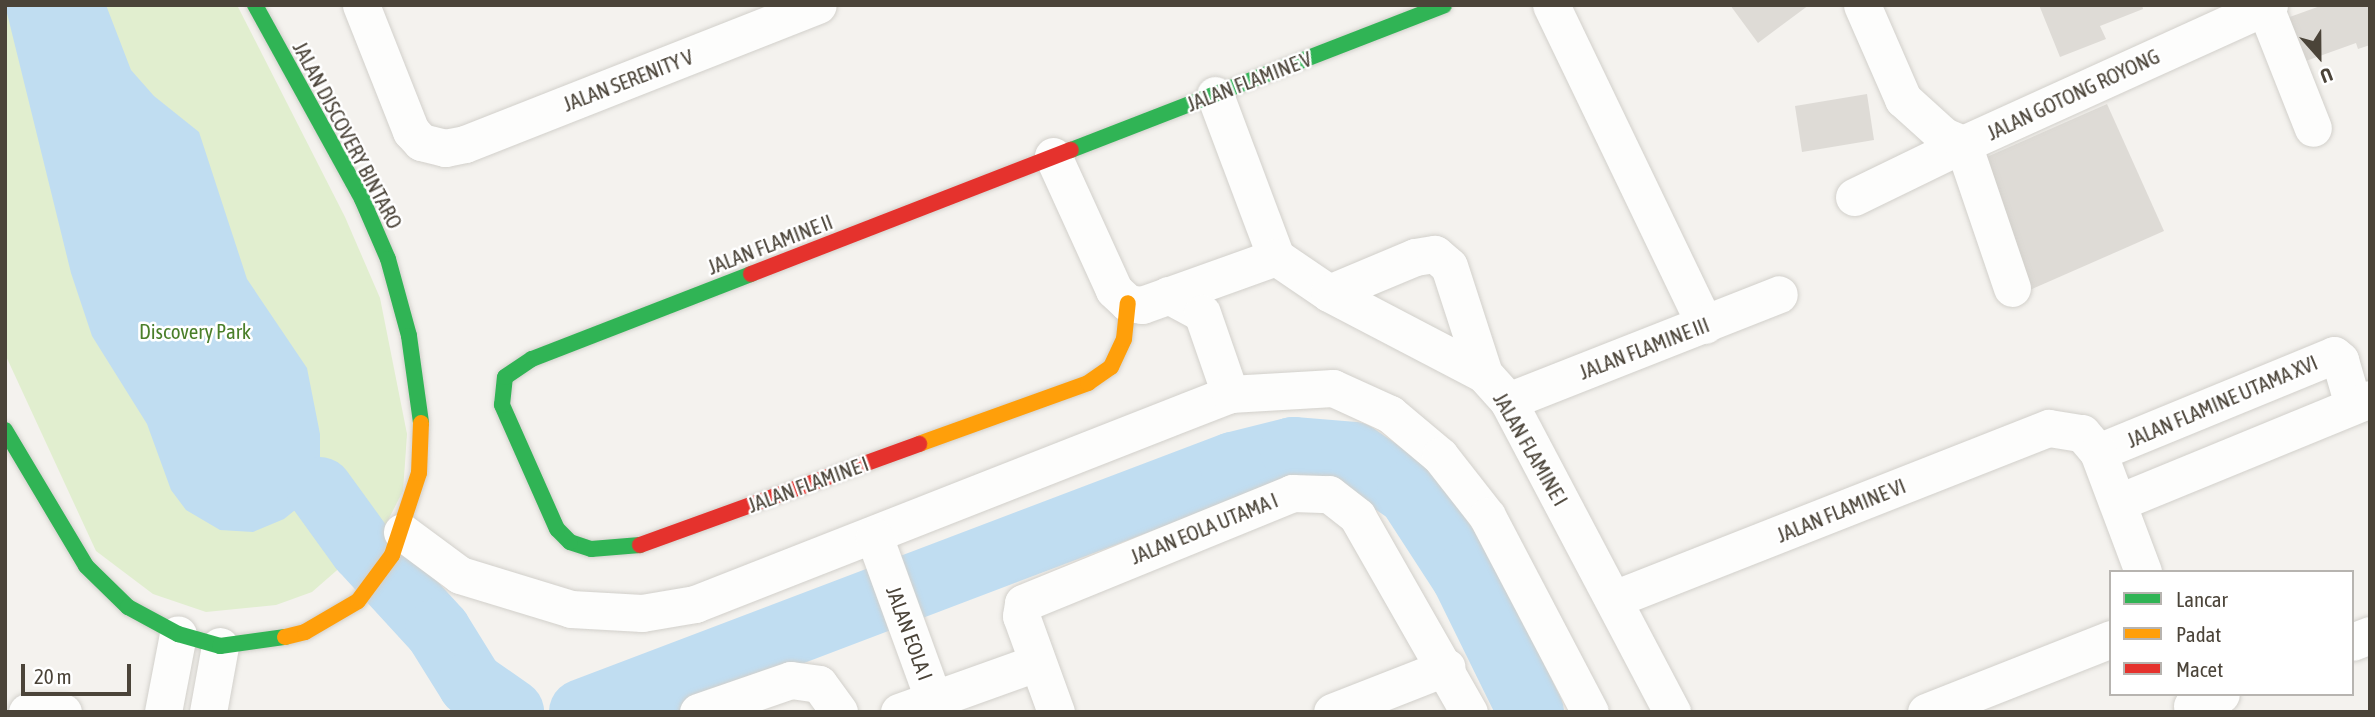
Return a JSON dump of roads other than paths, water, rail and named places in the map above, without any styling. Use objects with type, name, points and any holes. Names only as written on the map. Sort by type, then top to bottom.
[{"type":"street","name":"JALAN DISCOVERY BINTARO","points":[[5,430],[86,566],[128,607],[178,634],[220,646],[265,643],[338,616],[372,584],[397,544],[423,440],[409,336],[388,259],[362,199],[256,5]]},
{"type":"street","name":"JALAN SERENITY V","points":[[361,5],[411,131],[421,142],[436,147],[465,144],[818,5]]},
{"type":"street","name":"JALAN FLAMINE V","points":[[1053,156],[1444,5]]},
{"type":"street","points":[[1550,5],[1705,325]]},
{"type":"street","name":"JALAN GOTONG ROYONG","points":[[1862,5],[1903,99],[1944,136],[1963,144],[2221,15],[2267,6]]},
{"type":"street","points":[[2267,6],[2313,128]]},
{"type":"street","points":[[1053,156],[1114,290],[1128,303],[1142,305],[1276,257],[1215,94]]},
{"type":"street","points":[[1854,197],[1963,144],[2012,288]]},
{"type":"street","name":"JALAN FLAMINE II","points":[[505,377],[532,359],[1053,156]]},
{"type":"street","points":[[1329,293],[1415,257],[1436,254],[1449,266],[1496,388]]},
{"type":"street","name":"JALAN FLAMINE I","points":[[1276,257],[1329,293],[1496,388],[1614,599],[1672,712]]},
{"type":"street","points":[[1202,313],[1225,275]]},
{"type":"street","name":"JALAN FLAMINE III","points":[[1496,388],[1705,325],[1779,293]]},
{"type":"street","points":[[1168,295],[1202,313],[1230,394]]},
{"type":"street","name":"JALAN FLAMINE I","points":[[505,377],[504,412],[557,529],[570,542],[591,549],[614,550],[637,545],[1088,383],[1111,367],[1124,339],[1128,303]]},
{"type":"street","name":"JALAN FLAMINE UTAMA XVI","points":[[2098,452],[2334,355],[2340,360],[2361,402],[2119,502]]},
{"type":"street","points":[[397,544],[460,575],[571,609],[642,613],[695,604],[878,548],[1230,394],[1333,388],[1390,414],[1440,456],[1487,516],[1590,712]]},
{"type":"street","name":"JALAN FLAMINE VI","points":[[1614,599],[2049,428],[2069,428],[2081,433],[2098,452]]},
{"type":"street","points":[[2098,452],[2142,570]]},
{"type":"street","name":"JALAN EOLA UTAMA I","points":[[1036,663],[1021,616],[1028,598],[1292,493],[1329,494],[1357,516],[1447,667]]},
{"type":"street","name":"JALAN EOLA I","points":[[878,548],[933,698],[1036,663]]},
{"type":"street","points":[[163,712],[178,634]]},
{"type":"street","points":[[1926,712],[2109,640]]},
{"type":"street","points":[[208,712],[220,646]]},
{"type":"street","points":[[1036,663],[1056,712]]},
{"type":"street","points":[[1332,712],[1447,667],[1469,712]]},
{"type":"street","points":[[698,712],[791,680],[819,684],[839,712]]},
{"type":"street","points":[[899,712],[933,698]]},
{"type":"water","points":[[5,5],[106,5],[131,70],[154,96],[199,132],[247,279],[307,368],[320,434],[320,490],[284,519],[253,532],[220,530],[186,510],[171,490],[147,424],[92,336],[71,273]]},
{"type":"waterway","points":[[582,712],[1233,465],[1293,450],[1354,455],[1410,493],[1464,576],[1531,712]]},
{"type":"waterway","points":[[320,490],[362,548],[438,631],[471,684],[511,712]]},
{"type":"park label","name":"Discovery Park","points":[[195,331]]}]
